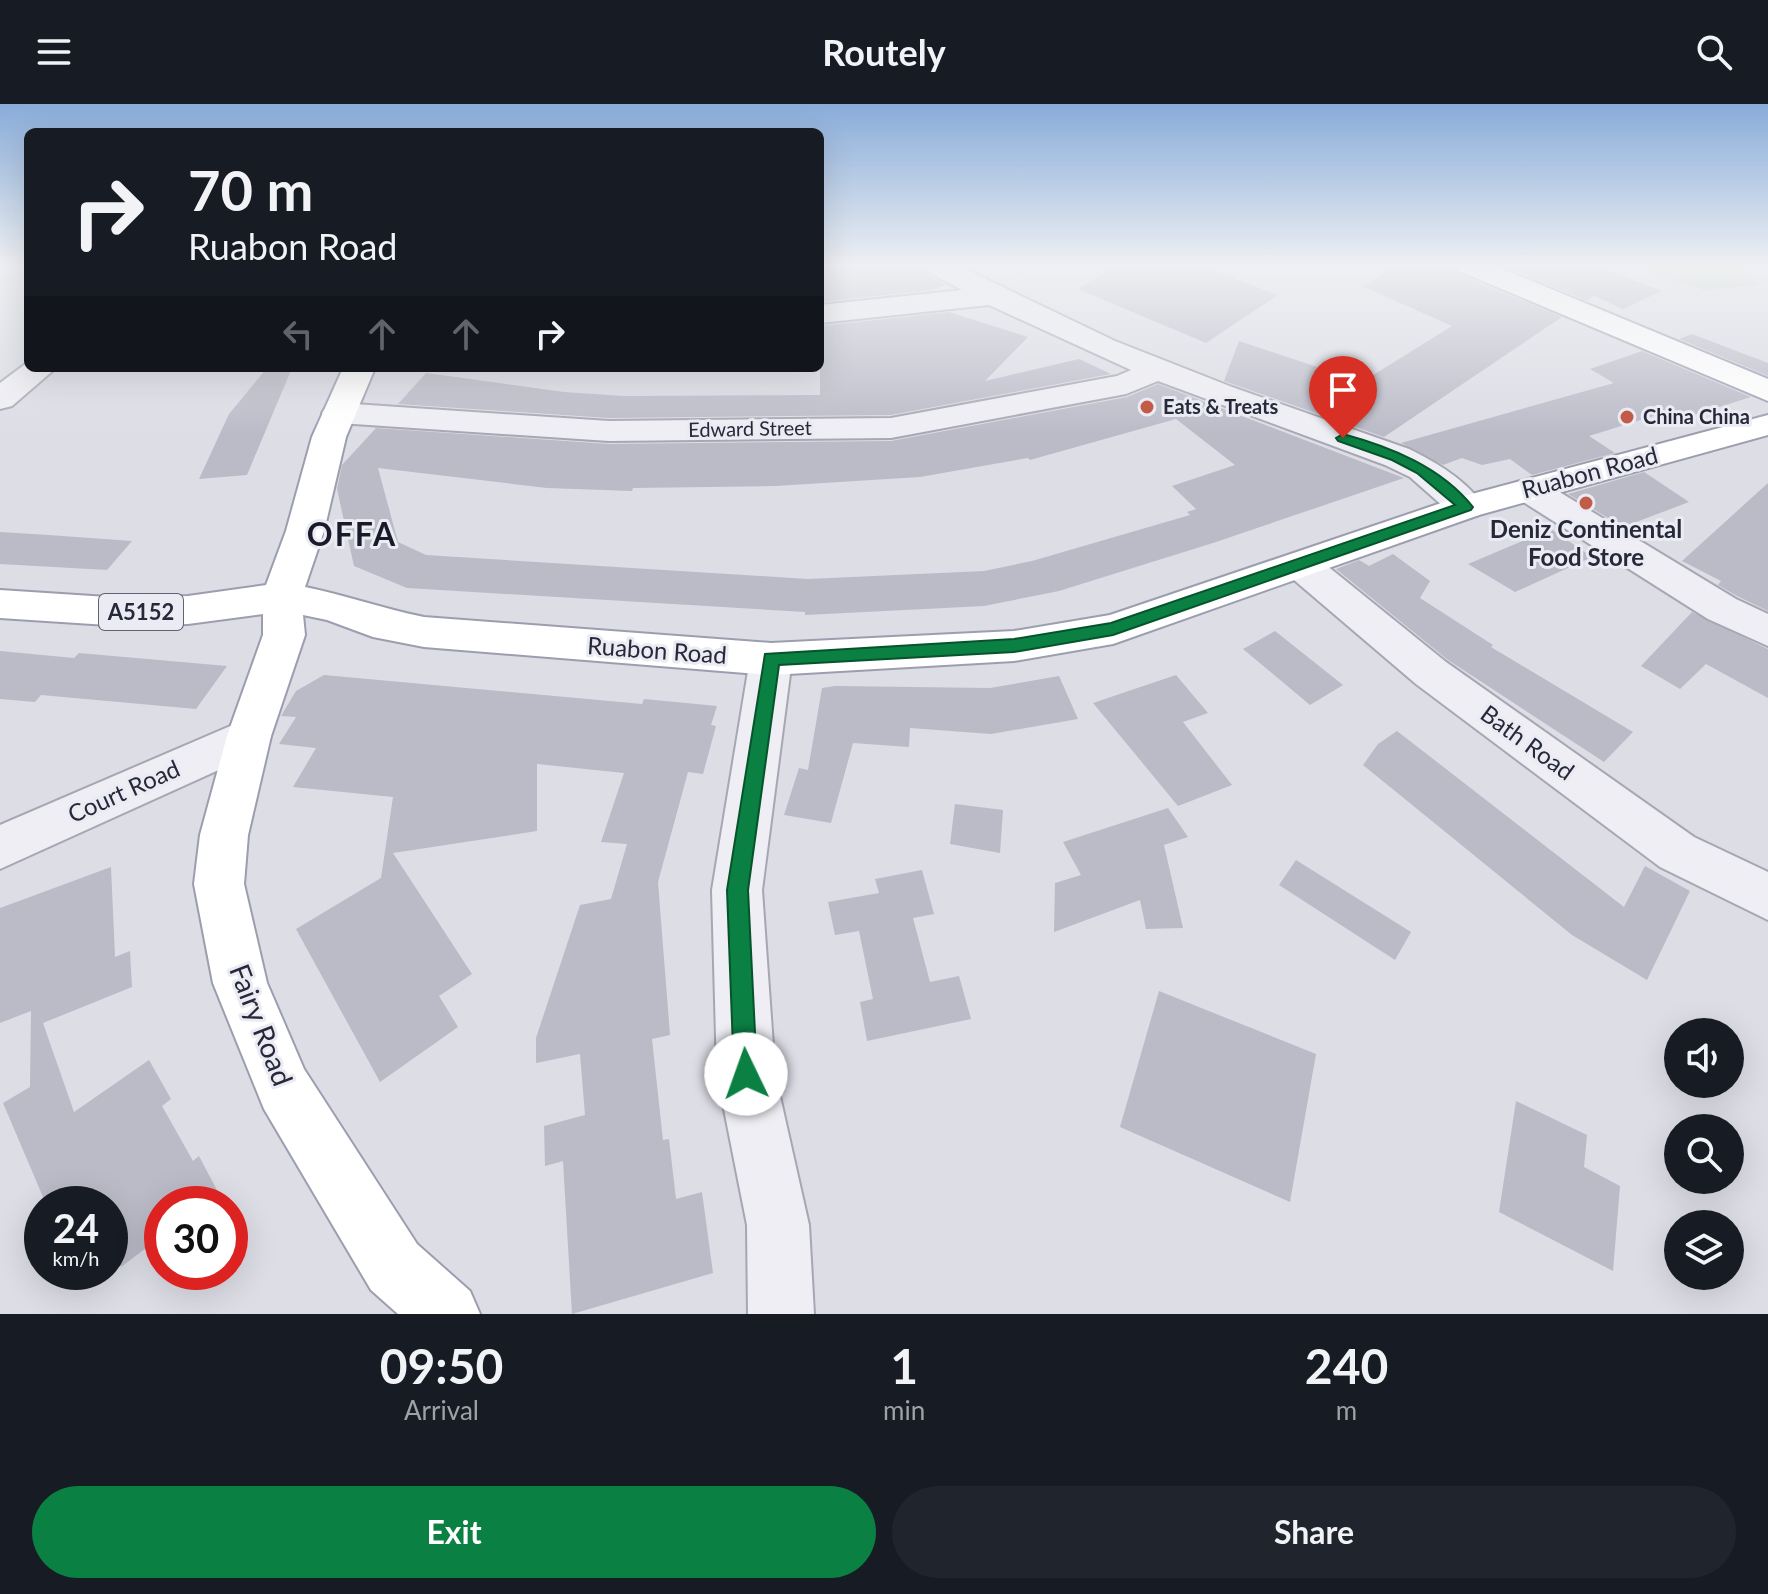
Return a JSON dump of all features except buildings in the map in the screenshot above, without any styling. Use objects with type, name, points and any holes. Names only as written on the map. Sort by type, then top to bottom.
[{"type":"main road","points":[[1603,321],[1768,391]]},
{"type":"main road","points":[[282,597],[305,531],[329,437],[357,372]]},
{"type":"main road","name":"Ruabon Road","points":[[0,604],[123,612],[188,610],[282,597],[334,607],[373,622],[424,632],[771,659],[1014,646],[1113,629],[1466,507],[1768,425]]},
{"type":"main road","name":"Fairy Road","points":[[282,597],[284,635],[249,736],[224,835],[219,884],[240,983],[284,1089],[394,1267],[447,1314]]},
{"type":"street","points":[[1047,321],[1155,370],[1397,457],[1422,469],[1466,507]]},
{"type":"street","name":"Edward Street","points":[[339,413],[609,431],[891,428],[1126,384],[1155,370]]},
{"type":"street","points":[[0,399],[35,372]]},
{"type":"street","points":[[1530,490],[1722,609],[1768,631]]},
{"type":"street","name":"Bath Road","points":[[1301,565],[1431,673],[1677,852],[1768,897]]},
{"type":"street","points":[[771,659],[737,890],[746,1074],[778,1225],[781,1314]]},
{"type":"street","name":"Court Road","points":[[0,848],[249,736]]},
{"type":"place","name":"Eats & Treats","points":[[1147,407]]},
{"type":"place","name":"China China","points":[[1627,417]]},
{"type":"place","name":"Deniz Continental Food Store","points":[[1586,503]]},
{"type":"district","name":"OFFA","points":[[352,535]]},
{"type":"route","points":[[746,1074],[737,890],[771,659],[1014,646],[1113,629],[1466,507],[1422,469],[1343,438]]}]
